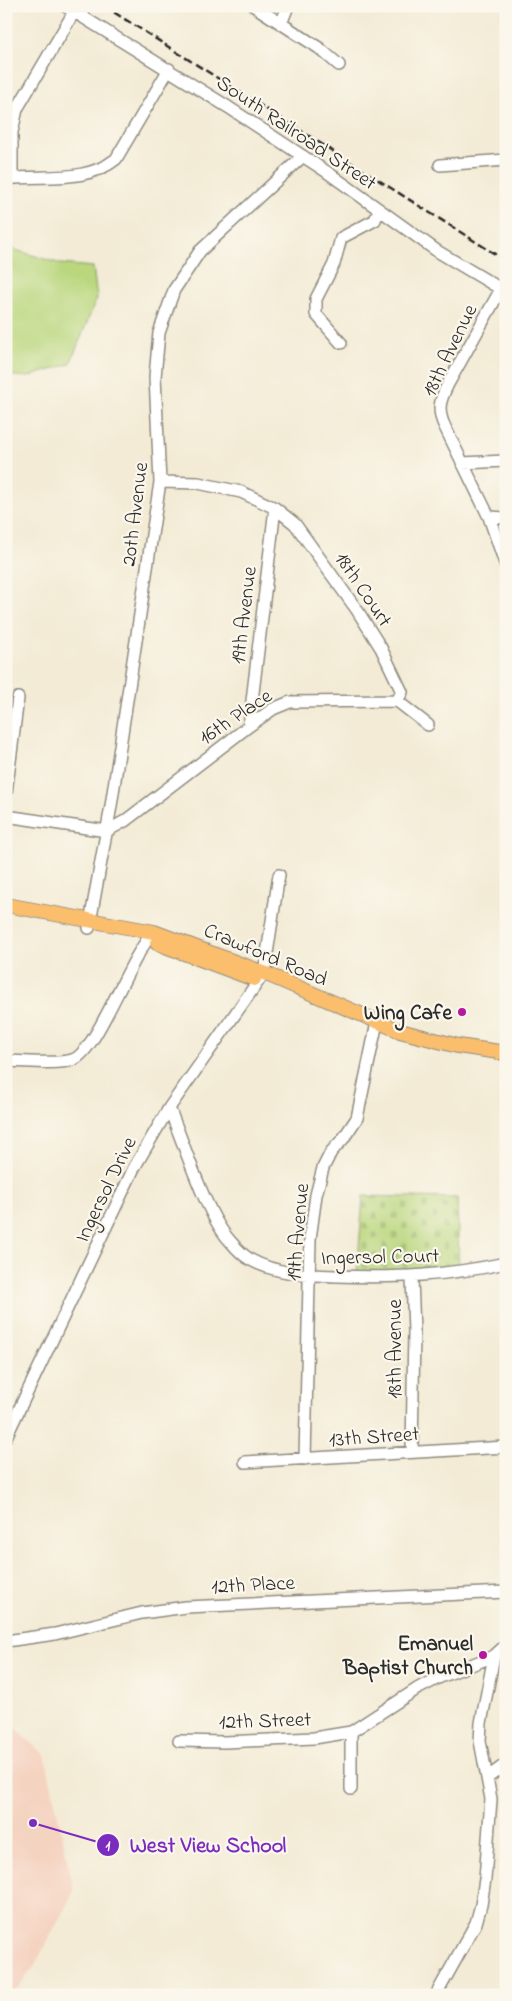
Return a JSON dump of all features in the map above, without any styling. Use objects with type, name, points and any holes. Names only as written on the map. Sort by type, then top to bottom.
[{"type":"main road","name":"Crawford Road","points":[[6,905],[150,935],[262,977],[427,1048],[506,1063]]},
{"type":"main road","name":"Crawford Road","points":[[6,914],[90,924]]},
{"type":"main road","name":"Crawford Road","points":[[376,1026],[438,1041],[506,1054]]},
{"type":"street","points":[[254,6],[319,48],[339,65]]},
{"type":"street","points":[[280,24],[288,6]]},
{"type":"street","points":[[70,9],[12,108],[9,178],[86,174],[102,170],[116,159],[169,70]]},
{"type":"street","name":"South Railroad Street","points":[[70,9],[302,156],[437,251],[503,290]]},
{"type":"street","name":"20th Avenue","points":[[90,924],[107,831],[160,482],[155,378],[159,333],[174,290],[200,252],[302,156]]},
{"type":"street","points":[[440,165],[506,160]]},
{"type":"street","points":[[341,343],[316,314],[316,299],[334,264],[340,238],[375,220],[379,210]]},
{"type":"street","name":"18th Avenue","points":[[503,290],[440,400],[440,417],[489,517],[506,566]]},
{"type":"street","points":[[462,463],[506,462]]},
{"type":"street","points":[[160,482],[198,483],[242,492],[276,508]]},
{"type":"street","name":"18th Court","points":[[276,508],[295,524],[357,610],[399,682],[402,692],[396,700]]},
{"type":"street","name":"19th Avenue","points":[[249,726],[276,508]]},
{"type":"street","points":[[489,517],[506,518]]},
{"type":"street","points":[[6,792],[18,698]]},
{"type":"street","points":[[396,700],[428,725]]},
{"type":"street","name":"16th Place","points":[[107,831],[125,822],[273,709],[290,702],[396,700]]},
{"type":"street","points":[[6,816],[107,831]]},
{"type":"street","points":[[262,977],[279,875]]},
{"type":"street","points":[[6,1061],[70,1061],[79,1057],[102,1032],[150,935]]},
{"type":"street","name":"Ingersol Drive","points":[[6,1437],[134,1168],[169,1108],[262,977]]},
{"type":"street","name":"19th Avenue","points":[[305,1459],[305,1392],[310,1239],[316,1195],[323,1168],[331,1152],[343,1139],[357,1118],[376,1026]]},
{"type":"street","name":"Ingersol Court","points":[[169,1108],[215,1220],[230,1242],[250,1260],[276,1269],[310,1276],[412,1278],[467,1271],[506,1263]]},
{"type":"street","name":"18th Avenue","points":[[412,1278],[414,1331],[412,1452]]},
{"type":"street","name":"13th Street","points":[[245,1462],[506,1447]]},
{"type":"street","name":"12th Place","points":[[6,1641],[55,1634],[142,1613],[186,1607],[506,1592]]},
{"type":"street","points":[[351,1789],[351,1732],[416,1689],[440,1677],[494,1656],[506,1645]]},
{"type":"street","points":[[436,1995],[476,1922],[481,1905],[485,1879],[490,1808],[480,1740],[494,1656]]},
{"type":"street","name":"12th Street","points":[[179,1740],[225,1742],[314,1738],[351,1732]]},
{"type":"street","points":[[487,1778],[506,1764]]},
{"type":"shaded area","points":[[6,1720],[45,1755],[74,1891],[34,1967],[12,1995],[6,1995]]},
{"type":"green space","points":[[6,247],[61,264],[93,267],[97,298],[70,364],[28,377],[6,375]]},
{"type":"green space","points":[[363,1196],[457,1198],[459,1268],[357,1275]]},
{"type":"railway","points":[[104,6],[506,261]]},
{"type":"place","name":"Wing Cafe","points":[[462,1012]]},
{"type":"place","name":"Emanuel Baptist Church","points":[[483,1655]]},
{"type":"place","name":"West View School","points":[[33,1823]]}]
